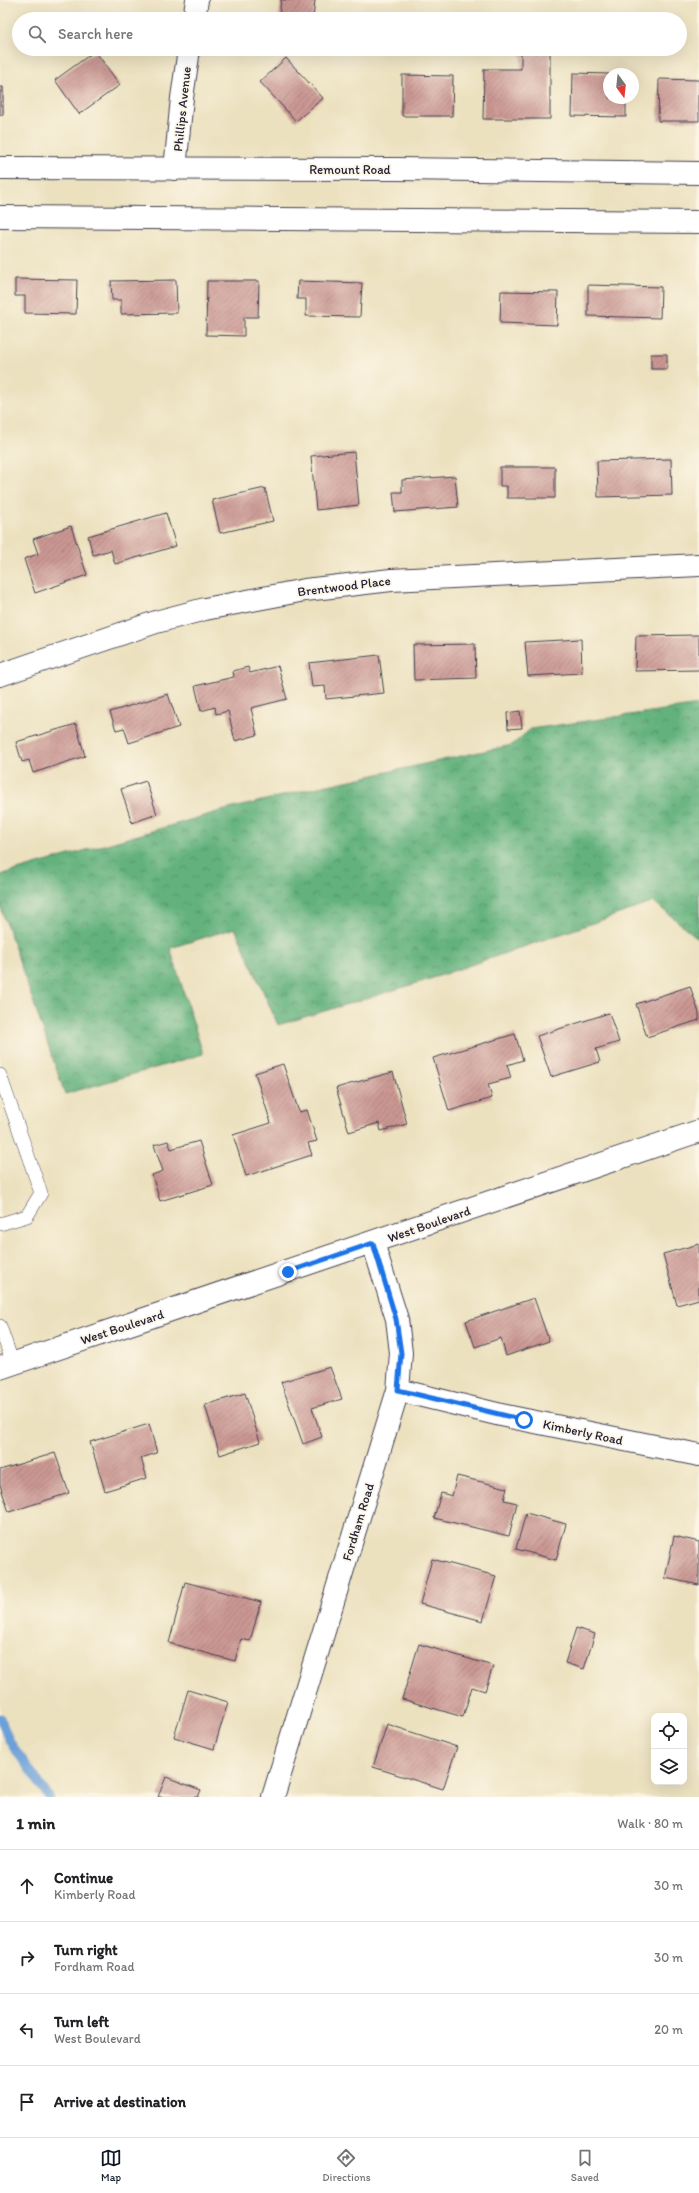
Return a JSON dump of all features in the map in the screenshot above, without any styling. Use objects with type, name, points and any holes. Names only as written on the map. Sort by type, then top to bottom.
[{"type":"main road","points":[[195,12],[196,0]]},
{"type":"main road","name":"Phillips Avenue","points":[[175,169],[188,56]]},
{"type":"main road","name":"Remount Road","points":[[0,168],[397,169],[699,173]]},
{"type":"main road","points":[[0,217],[699,222]]},
{"type":"main road","name":"Brentwood Place","points":[[0,675],[156,622],[206,609],[305,590],[391,580],[699,565]]},
{"type":"main road","name":"West Boulevard","points":[[6,1366],[373,1243],[699,1131]]},
{"type":"main road","name":"Fordham Road","points":[[273,1797],[398,1390],[401,1353],[396,1319],[373,1243]]},
{"type":"main road","name":"Kimberly Road","points":[[398,1390],[501,1415],[699,1455]]},
{"type":"lane","points":[[0,1075],[41,1193],[27,1216],[0,1224]]},
{"type":"lane","points":[[0,1326],[6,1366]]},
{"type":"green space","points":[[699,705],[699,939],[654,902],[424,981],[278,1025],[235,928],[170,948],[203,1054],[65,1094],[0,905],[0,875],[221,811],[314,788],[512,745],[531,729]]},
{"type":"building","points":[[281,0],[315,0],[314,12],[280,12]]},
{"type":"building","points":[[88,56],[99,56],[120,85],[79,114],[55,80]]},
{"type":"building","points":[[521,56],[550,56],[550,119],[483,119],[484,69],[521,69]]},
{"type":"building","points":[[286,58],[323,98],[296,121],[260,82]]},
{"type":"building","points":[[573,73],[603,74],[603,104],[626,104],[626,117],[572,116]]},
{"type":"building","points":[[402,75],[453,76],[452,116],[402,116]]},
{"type":"building","points":[[659,79],[699,80],[699,121],[658,121]]},
{"type":"building","points":[[0,87],[3,87],[3,115],[0,115]]},
{"type":"building","points":[[15,279],[77,280],[76,314],[25,313],[25,296],[15,296]]},
{"type":"building","points":[[176,280],[177,313],[121,314],[121,300],[112,300],[111,281]]},
{"type":"building","points":[[207,281],[259,281],[258,317],[244,317],[244,336],[206,335]]},
{"type":"building","points":[[298,281],[362,283],[360,317],[306,316],[306,299],[297,299]]},
{"type":"building","points":[[588,285],[661,287],[660,318],[588,316]]},
{"type":"building","points":[[501,291],[558,292],[557,325],[500,323]]},
{"type":"building","points":[[651,354],[667,354],[667,369],[651,369]]},
{"type":"building","points":[[354,452],[359,505],[316,510],[311,456]]},
{"type":"building","points":[[671,459],[672,495],[598,497],[597,461]]},
{"type":"building","points":[[500,467],[555,467],[555,498],[507,498],[507,486],[500,486]]},
{"type":"building","points":[[455,476],[458,507],[395,512],[393,492],[402,492],[402,480]]},
{"type":"building","points":[[265,488],[273,521],[220,533],[212,500]]},
{"type":"building","points":[[166,513],[176,546],[115,564],[111,550],[93,555],[88,536]]},
{"type":"building","points":[[71,526],[87,575],[35,593],[24,559],[38,554],[33,539]]},
{"type":"building","points":[[699,635],[699,670],[635,671],[636,636]]},
{"type":"building","points":[[581,639],[582,673],[528,676],[525,642]]},
{"type":"building","points":[[475,644],[476,678],[414,680],[413,645]]},
{"type":"building","points":[[379,655],[384,693],[326,699],[325,686],[312,687],[309,663]]},
{"type":"building","points":[[278,666],[287,699],[251,708],[257,735],[235,741],[228,711],[216,714],[215,707],[201,711],[195,686],[234,677],[233,671],[248,667],[250,673]]},
{"type":"building","points":[[168,694],[179,727],[129,743],[124,728],[116,730],[110,712]]},
{"type":"building","points":[[520,711],[522,728],[508,729],[507,713]]},
{"type":"building","points":[[76,724],[85,756],[33,773],[29,760],[22,762],[16,742]]},
{"type":"building","points":[[146,781],[157,814],[132,823],[121,789]]},
{"type":"building","points":[[690,986],[699,1013],[699,1020],[647,1037],[636,1004]]},
{"type":"building","points":[[609,1013],[619,1042],[596,1049],[600,1062],[551,1077],[537,1036]]},
{"type":"building","points":[[515,1034],[523,1060],[507,1065],[511,1078],[488,1084],[492,1098],[449,1111],[433,1058]]},
{"type":"building","points":[[283,1064],[299,1112],[307,1110],[317,1141],[308,1143],[312,1155],[246,1176],[233,1135],[271,1123],[255,1073]]},
{"type":"building","points":[[393,1072],[407,1124],[381,1131],[379,1123],[349,1132],[336,1088]]},
{"type":"building","points":[[168,1141],[171,1149],[199,1141],[213,1185],[160,1201],[152,1175],[163,1171],[154,1145]]},
{"type":"building","points":[[699,1244],[699,1299],[677,1305],[663,1254]]},
{"type":"building","points":[[534,1298],[549,1341],[506,1356],[501,1338],[475,1347],[466,1321]]},
{"type":"building","points":[[330,1367],[342,1399],[312,1408],[322,1437],[303,1444],[281,1382]]},
{"type":"building","points":[[245,1393],[260,1442],[220,1455],[205,1405]]},
{"type":"building","points":[[149,1424],[157,1453],[141,1458],[147,1478],[105,1491],[90,1442]]},
{"type":"building","points":[[55,1453],[69,1493],[9,1512],[0,1485],[0,1470]]},
{"type":"building","points":[[457,1476],[507,1488],[504,1500],[517,1503],[509,1536],[434,1518],[441,1493],[452,1496]]},
{"type":"building","points":[[526,1513],[566,1524],[556,1560],[516,1549]]},
{"type":"building","points":[[674,1536],[699,1542],[699,1585],[665,1578]]},
{"type":"building","points":[[432,1559],[496,1576],[483,1621],[420,1604]]},
{"type":"building","points":[[185,1582],[261,1602],[250,1641],[241,1639],[235,1661],[169,1643]]},
{"type":"building","points":[[576,1628],[595,1634],[584,1669],[565,1663]]},
{"type":"building","points":[[419,1644],[493,1666],[485,1691],[472,1687],[463,1717],[402,1699]]},
{"type":"building","points":[[188,1690],[228,1702],[214,1749],[174,1737]]},
{"type":"building","points":[[387,1724],[457,1747],[443,1789],[373,1767]]},
{"type":"building","points":[[166,1777],[201,1790],[198,1797],[158,1797]]},
{"type":"waterway","points":[[0,1718],[10,1742],[49,1797]]},
{"type":"route","points":[[288,1272],[373,1243],[396,1319],[401,1353],[398,1390],[524,1420]]}]
